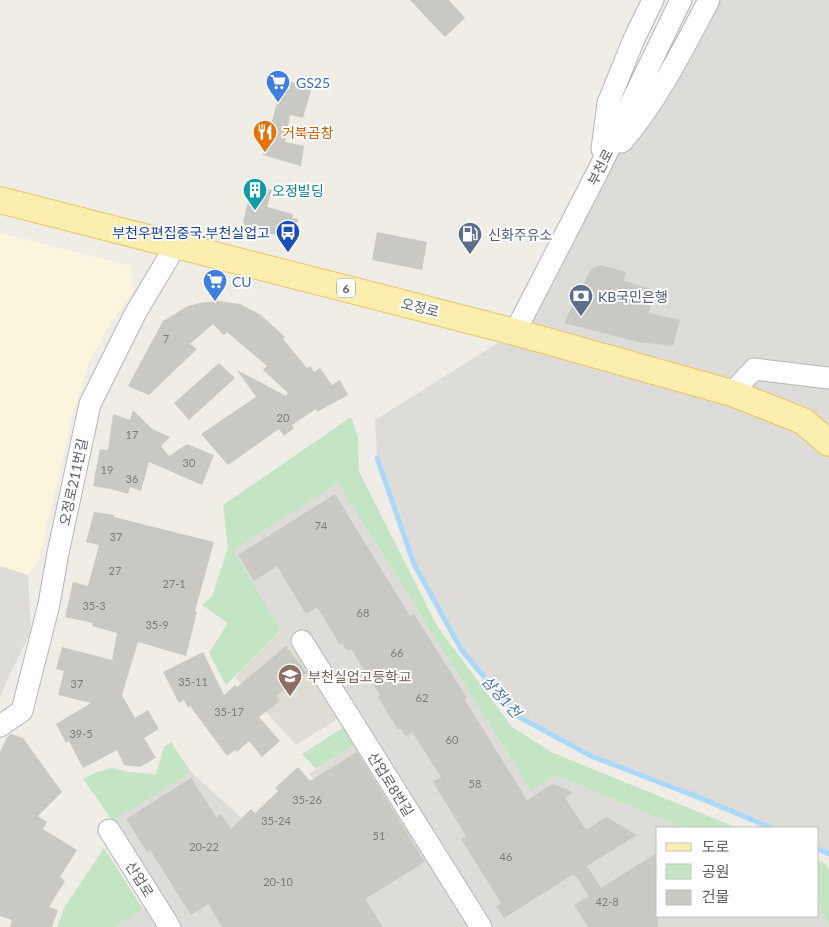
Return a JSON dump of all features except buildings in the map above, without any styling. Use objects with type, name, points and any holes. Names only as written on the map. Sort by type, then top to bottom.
[{"type":"main road","name":"오정로","points":[[0,200],[515,332],[732,392],[803,421],[829,442]]},
{"type":"street","points":[[599,169],[608,103],[634,39],[653,0]]},
{"type":"street","name":"부천로","points":[[515,332],[599,169],[682,0]]},
{"type":"street","points":[[599,169],[633,129],[668,77],[709,0]]},
{"type":"street","name":"오정로211번길","points":[[0,726],[22,711],[49,604],[90,404],[135,314],[176,245]]},
{"type":"street","points":[[732,392],[754,369],[829,378]]},
{"type":"street","name":"산업로8번길","points":[[302,641],[474,925]]},
{"type":"street","name":"산업로","points":[[109,830],[170,927]]},
{"type":"shaded area","points":[[709,0],[829,0],[829,854],[819,849],[819,827],[764,827],[591,756],[519,717],[462,651],[414,564],[377,458],[375,420],[515,332],[560,243]]},
{"type":"shaded area","points":[[0,233],[131,266],[133,291],[107,329],[89,363],[72,416],[39,560],[28,575],[0,566]]},
{"type":"shaded area","points":[[338,483],[531,790],[554,775],[681,827],[656,827],[656,917],[819,917],[819,904],[829,927],[114,927],[162,897],[113,821],[191,772],[235,812],[287,854],[340,809],[309,774],[355,745],[283,628],[281,630],[232,550]]},
{"type":"shaded area","points":[[0,566],[28,575],[31,631],[0,696]]},
{"type":"shaded area","name":"부천실업고등학교","points":[[284,628],[339,718],[296,745],[235,677]]},
{"type":"green space","points":[[351,417],[358,437],[359,471],[437,626],[512,727],[553,753],[736,827],[681,827],[554,775],[531,790],[338,483],[233,550],[281,630],[226,685],[209,653],[228,623],[202,605],[212,596],[228,548],[223,505]]},
{"type":"green space","points":[[344,727],[355,745],[316,769],[302,754]]},
{"type":"green space","points":[[171,742],[191,772],[113,821],[83,779],[97,772],[112,768],[129,772],[156,774],[164,747]]},
{"type":"green space","points":[[104,848],[143,909],[114,927],[57,927],[64,908]]},
{"type":"green space","points":[[819,860],[826,864],[829,870],[829,927],[819,904]]},
{"type":"waterway","name":"삼정1천","points":[[377,458],[414,564],[462,651],[519,717],[591,756],[708,801],[769,827]]},
{"type":"waterway","name":"삼정1천","points":[[819,849],[829,854]]},
{"type":"place","name":"GS25","points":[[278,103]]},
{"type":"place","name":"거북곱창","points":[[265,153]]},
{"type":"place","name":"오정빌딩","points":[[255,211]]},
{"type":"place","name":"부천우편집중국.부천실업고","points":[[288,253]]},
{"type":"place","name":"신화주유소","points":[[470,255]]},
{"type":"place","name":"CU","points":[[215,302]]},
{"type":"place","name":"KB국민은행","points":[[581,317]]},
{"type":"place","name":"부천실업고등학교","points":[[290,697]]}]
